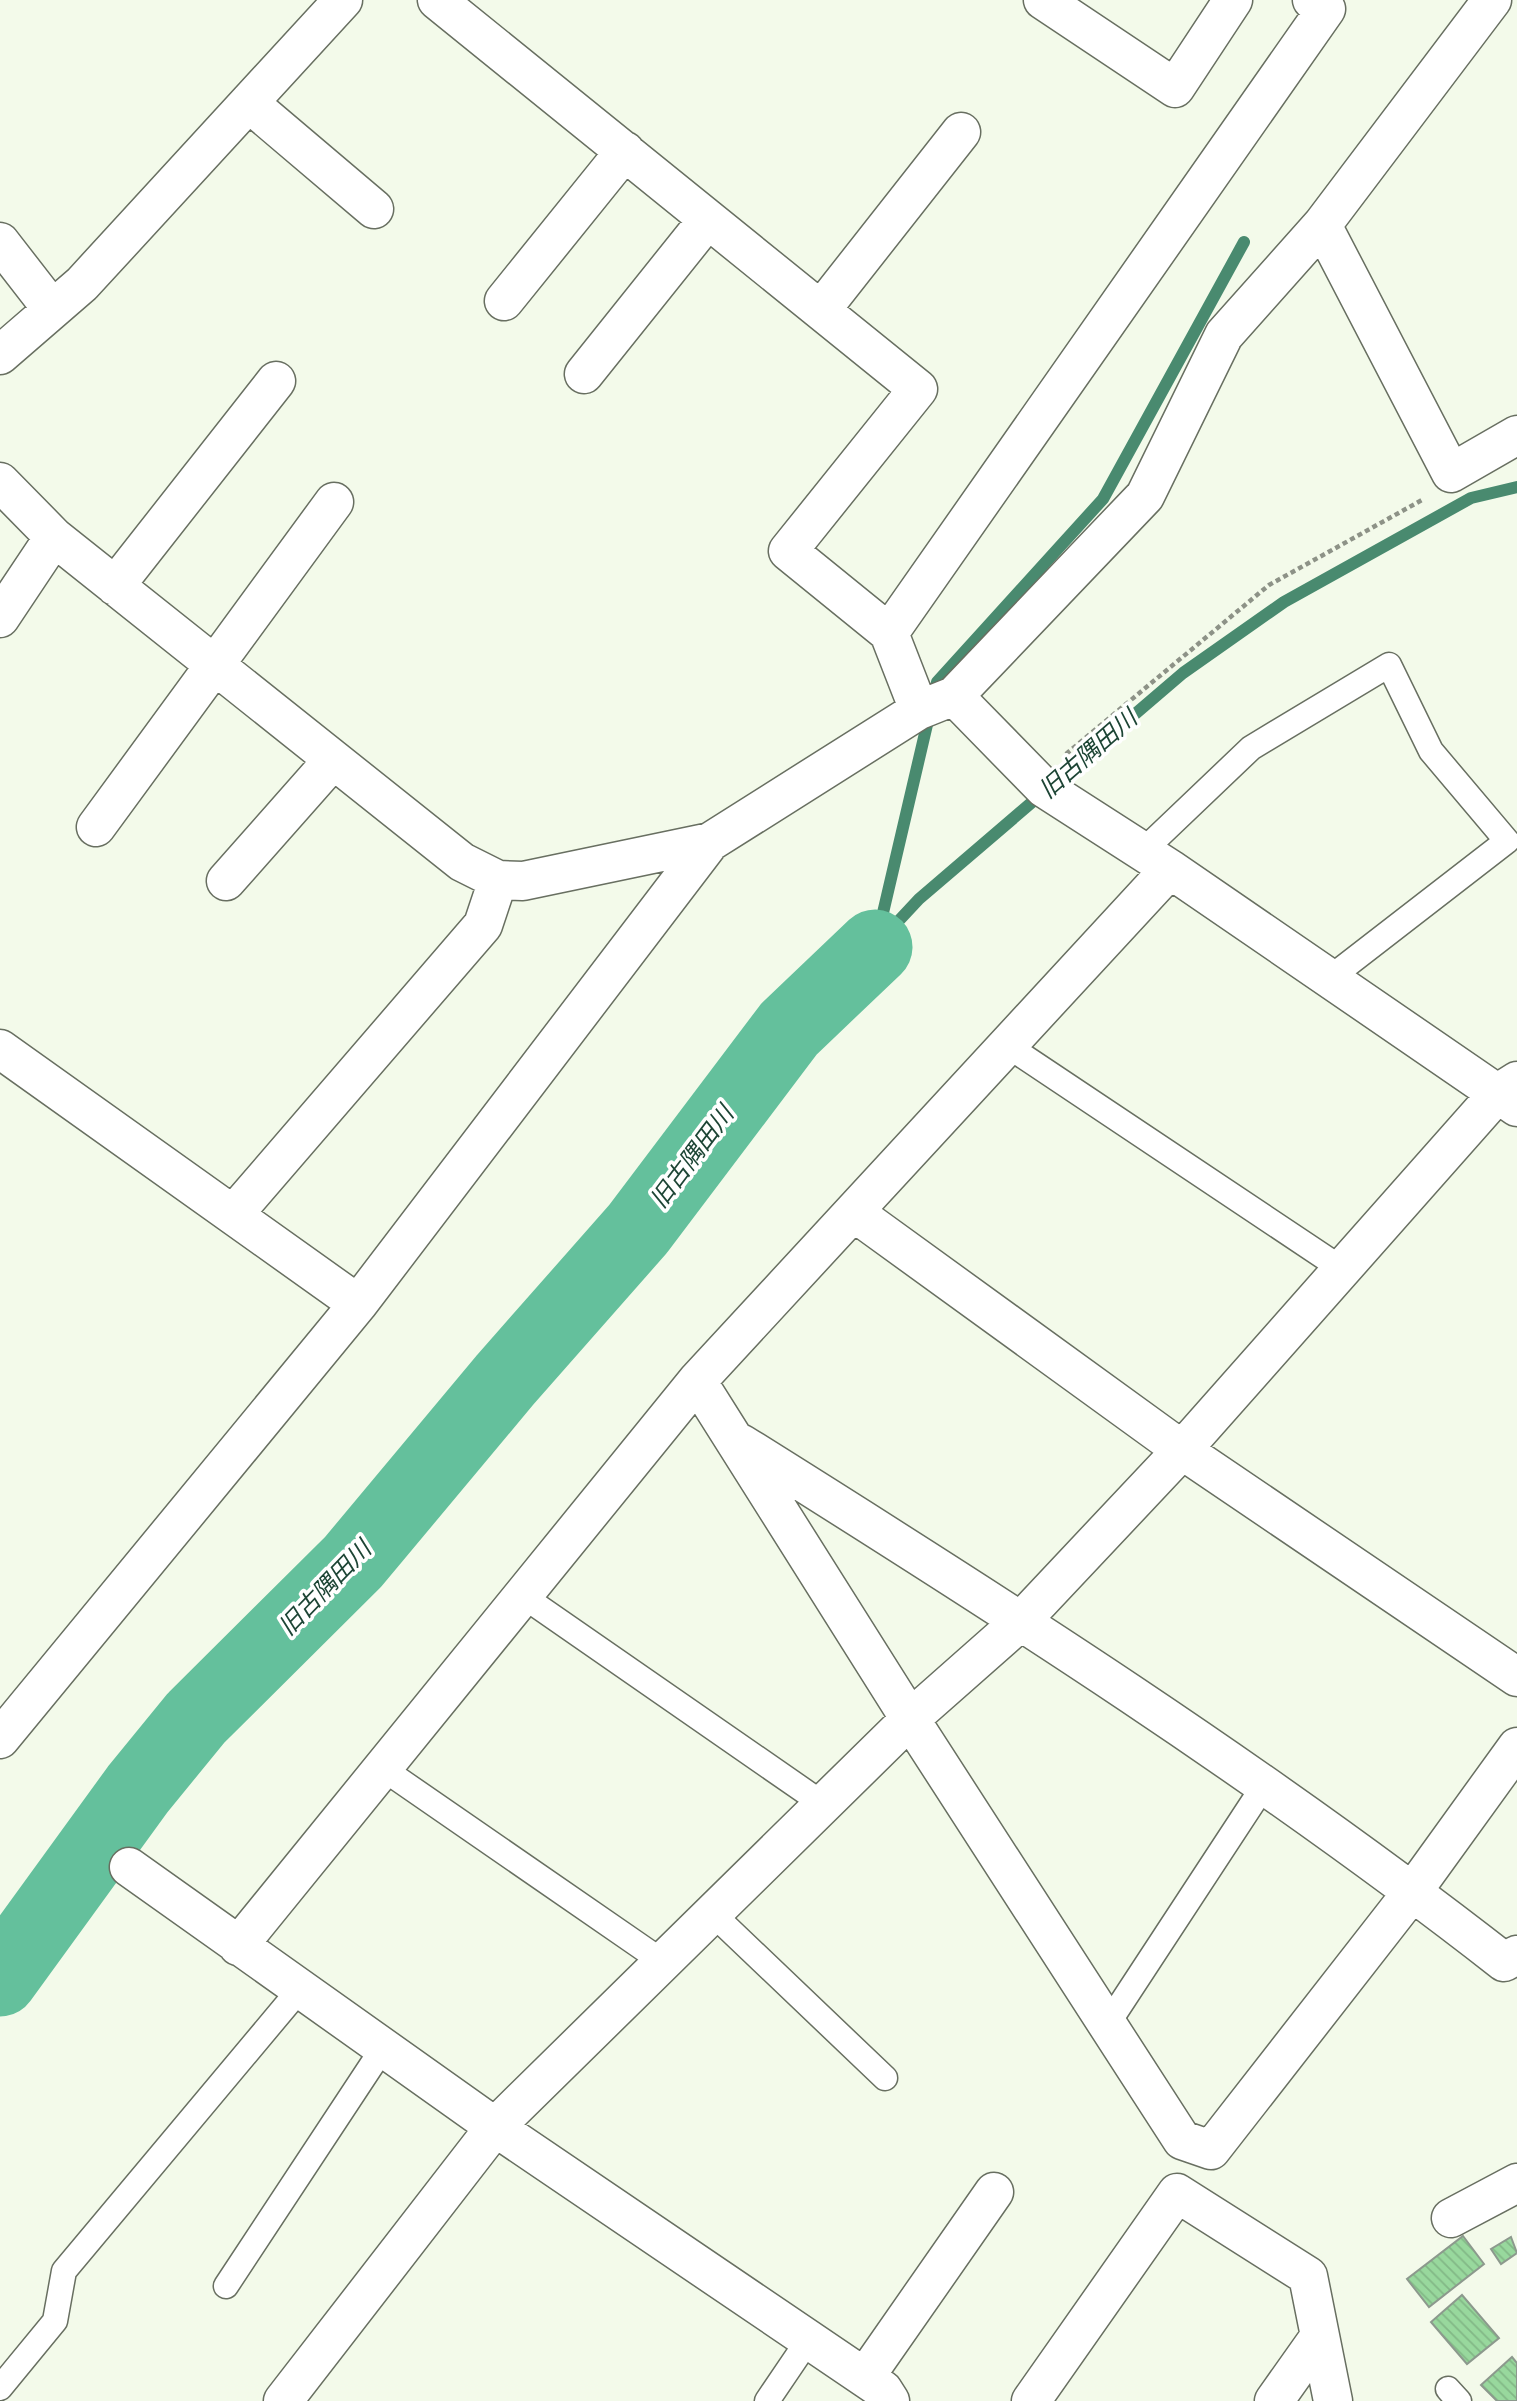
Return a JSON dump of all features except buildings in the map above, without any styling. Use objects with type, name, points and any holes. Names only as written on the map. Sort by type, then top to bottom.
[{"type":"street","points":[[0,355],[82,284],[343,0]]},
{"type":"street","points":[[437,0],[918,390],[788,551],[889,633],[919,710]]},
{"type":"street","points":[[1043,0],[1175,88],[1233,0]]},
{"type":"street","points":[[889,633],[1326,9],[1312,0]]},
{"type":"street","points":[[0,1739],[358,1304],[710,842],[919,710],[954,696],[1145,496],[1224,335],[1322,225],[1492,0]]},
{"type":"street","points":[[248,103],[374,209]]},
{"type":"street","points":[[821,310],[961,132]]},
{"type":"street","points":[[504,301],[625,151]]},
{"type":"street","points":[[584,374],[708,219]]},
{"type":"street","points":[[1322,225],[1451,473],[1517,435]]},
{"type":"street","points":[[0,242],[52,309]]},
{"type":"street","points":[[115,586],[276,381]]},
{"type":"street","points":[[0,482],[54,537],[462,862],[498,880],[523,881],[710,842]]},
{"type":"street","points":[[96,827],[334,502]]},
{"type":"street","points":[[0,618],[54,537]]},
{"type":"street","points":[[283,2401],[495,2127],[910,1719],[1022,1620],[1182,1450],[1342,1269],[1511,1094],[1329,978],[1035,780],[954,696]]},
{"type":"street","points":[[226,881],[333,760]]},
{"type":"street","points":[[238,1946],[698,1381],[1008,1046],[1157,860]]},
{"type":"street","points":[[233,1214],[484,925],[498,880]]},
{"type":"street","points":[[0,1049],[358,1304]]},
{"type":"street","points":[[855,1213],[1182,1450],[1517,1677]]},
{"type":"street","points":[[698,1381],[910,1719],[1182,2140],[1211,2150],[1413,1891],[1517,1747]]},
{"type":"street","points":[[733,1438],[1022,1620],[1413,1891],[1504,1962],[1517,1955]]},
{"type":"street","points":[[129,1867],[495,2127],[809,2339],[877,2389],[994,2192]]},
{"type":"street","points":[[1451,2218],[1517,2183]]},
{"type":"street","points":[[1031,2401],[1177,2193],[1308,2276],[1333,2401]]},
{"type":"street","points":[[1274,2401],[1320,2336]]},
{"type":"lane","points":[[1157,860],[1251,748],[1389,665],[1432,751],[1507,841],[1329,978]]},
{"type":"lane","points":[[1008,1046],[1342,1269]]},
{"type":"lane","points":[[523,1596],[823,1804]]},
{"type":"lane","points":[[382,1768],[663,1962]]},
{"type":"lane","points":[[1107,2025],[1263,1787]]},
{"type":"lane","points":[[712,1913],[885,2078]]},
{"type":"lane","points":[[0,2388],[55,2321],[64,2271],[300,1989]]},
{"type":"lane","points":[[226,2286],[383,2048]]},
{"type":"lane","points":[[767,2401],[809,2339]]},
{"type":"path","points":[[1035,780],[1269,585],[1432,495],[1451,473]]},
{"type":"waterway","points":[[875,947],[937,682],[1103,499],[1244,242]]},
{"type":"waterway","name":"旧古隅田川","points":[[877,944],[919,899],[1183,673],[1284,602],[1471,498],[1517,487]]},
{"type":"waterway","name":"旧古隅田川","points":[[0,1979],[138,1789],[196,1718],[353,1562],[505,1380],[638,1229],[789,1029],[875,947]]}]
